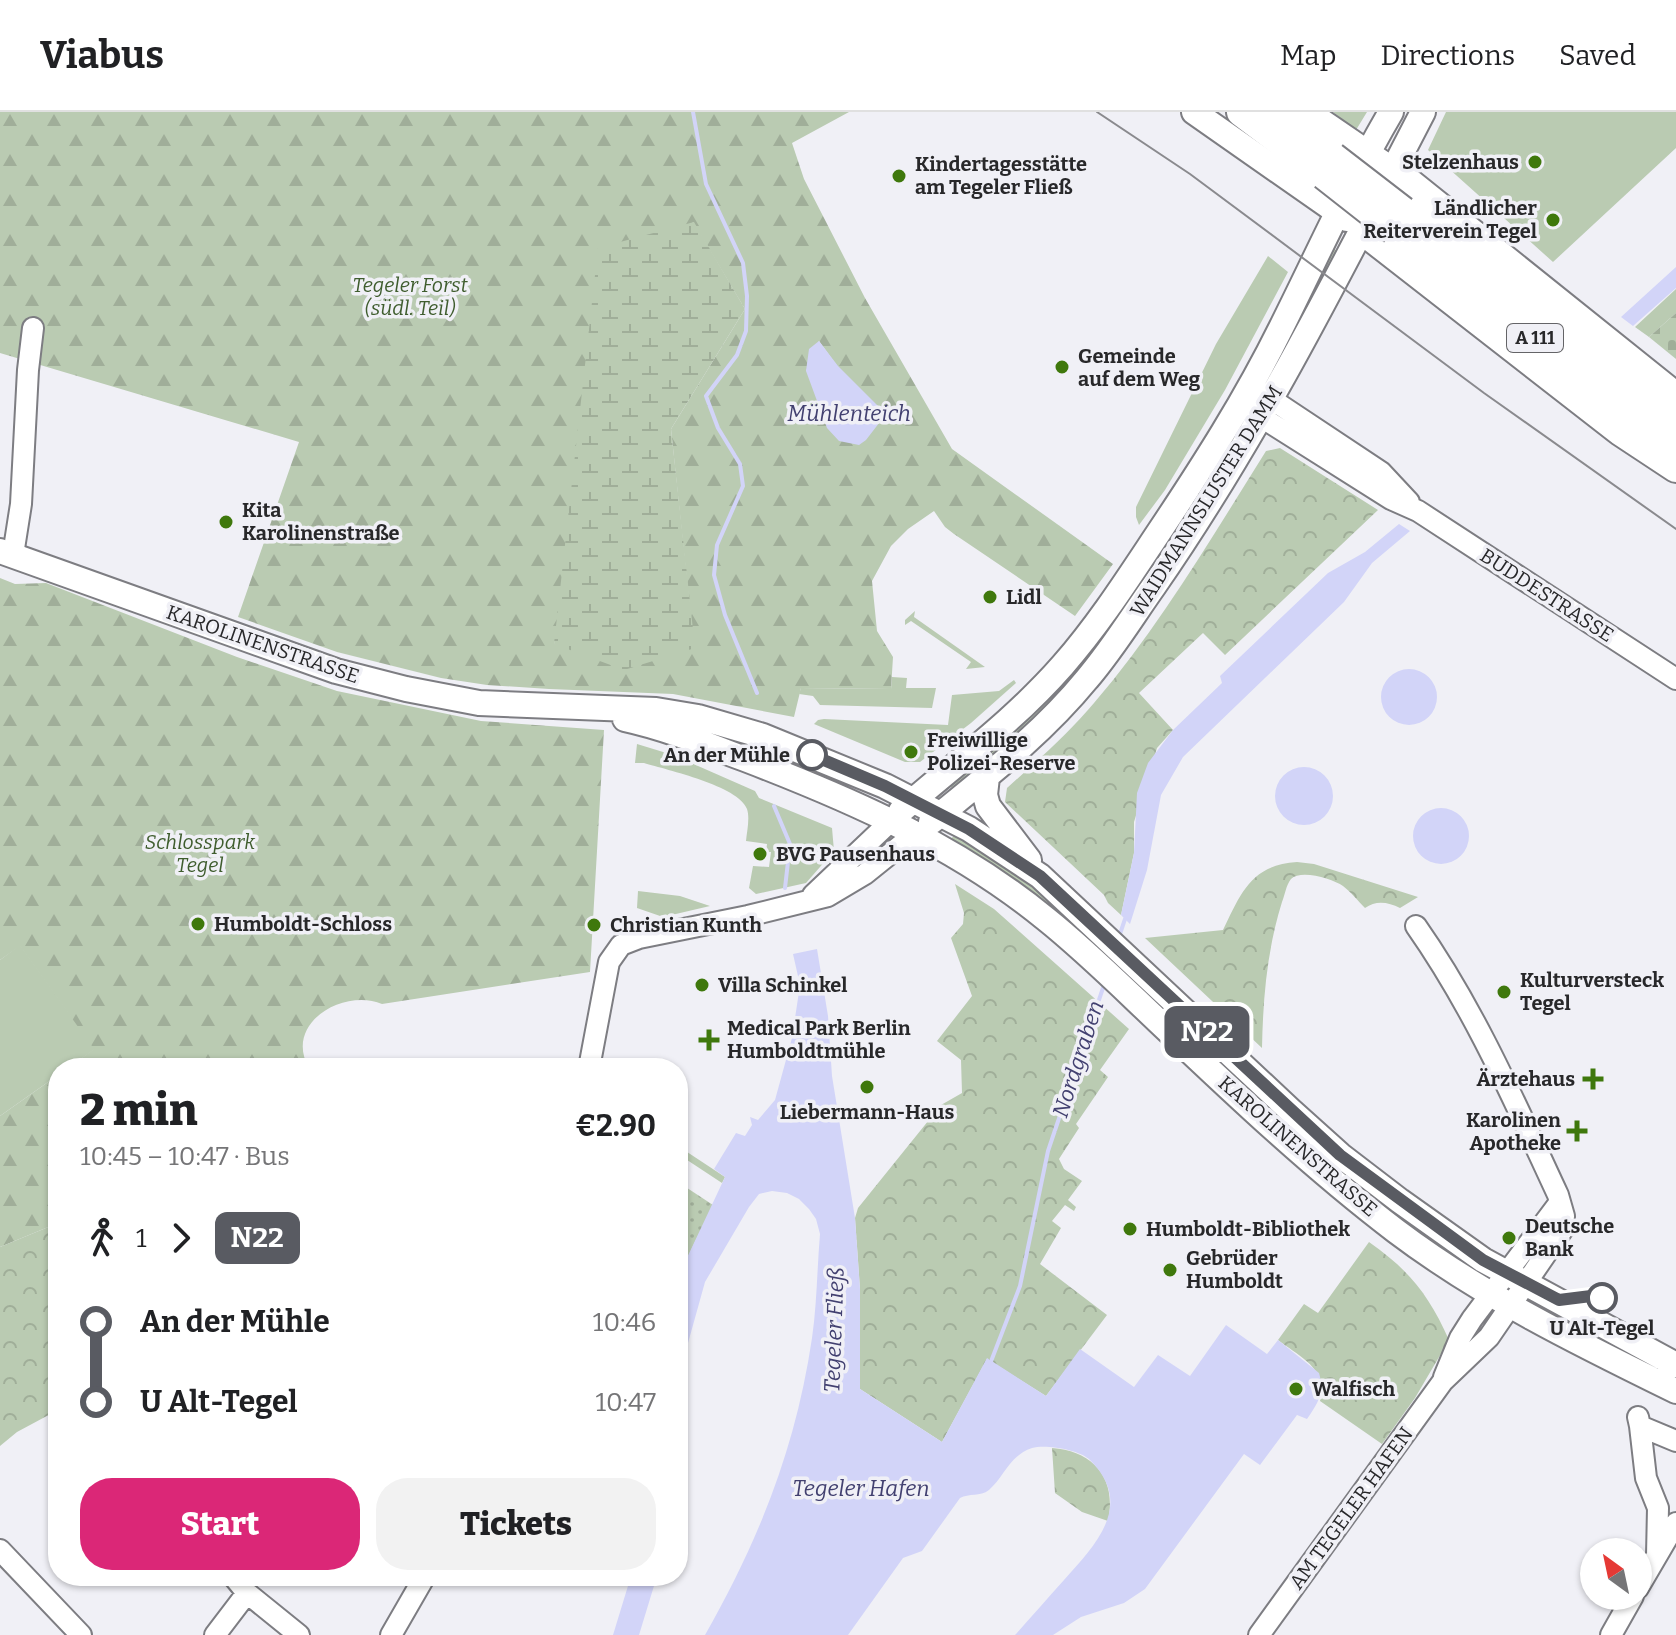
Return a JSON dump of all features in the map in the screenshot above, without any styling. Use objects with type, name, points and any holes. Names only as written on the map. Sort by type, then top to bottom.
[{"type":"highway","name":"A 111","points":[[1241,112],[1328,166],[1399,220],[1676,444]]},
{"type":"highway","name":"A 111","points":[[1273,112],[1328,166]]},
{"type":"highway","points":[[1393,170],[1676,397]]},
{"type":"highway","name":"A 111","points":[[1399,220],[1676,417]]},
{"type":"highway","points":[[1362,230],[1620,431],[1676,468]]},
{"type":"main road","points":[[1194,112],[1362,230]]},
{"type":"main road","points":[[1308,112],[1393,170]]},
{"type":"main road","name":"WAIDMANNSLUSTER DAMM","points":[[891,821],[1002,727],[1065,663],[1137,565],[1245,394],[1280,331],[1336,211],[1391,112]]},
{"type":"main road","name":"WAIDMANNSLUSTER DAMM","points":[[916,833],[1038,732],[1105,657],[1191,531],[1267,408],[1423,112]]},
{"type":"main road","name":"KAROLINENSTRASSE","points":[[6,553],[336,671],[443,697],[625,719],[657,727],[791,777],[916,833],[1015,895],[1094,961],[1289,1143],[1398,1232],[1511,1307],[1676,1391]]},
{"type":"main road","name":"KAROLINENSTRASSE","points":[[519,705],[656,710],[698,717],[753,733],[885,786],[993,844],[1040,876],[1340,1155],[1483,1260],[1676,1365]]},
{"type":"main road","points":[[987,777],[985,795],[988,806],[1040,876]]},
{"type":"street","name":"KAROLINENSTRASSE","points":[[6,553],[21,504],[33,328]]},
{"type":"street","name":"BUDDESTRASSE","points":[[1245,394],[1391,499],[1418,511],[1676,679]]},
{"type":"street","points":[[804,903],[891,821]]},
{"type":"street","points":[[591,1058],[609,962],[621,945],[828,896],[848,885],[916,833]]},
{"type":"street","points":[[1416,926],[1446,969],[1486,1042],[1564,1216],[1563,1229],[1516,1278]]},
{"type":"street","name":"AM TEGELER HAFEN","points":[[1443,1381],[1460,1338],[1489,1294],[1516,1278]]},
{"type":"street","name":"AM TEGELER HAFEN","points":[[1259,1635],[1443,1381],[1489,1337],[1511,1307],[1516,1278]]},
{"type":"street","points":[[1657,1555],[1658,1508],[1646,1478],[1639,1421],[1676,1441]]},
{"type":"street","points":[[1652,1564],[1676,1523]]},
{"type":"street","points":[[0,1550],[81,1635]]},
{"type":"street","points":[[241,1586],[299,1635]]},
{"type":"street","points":[[391,1635],[419,1586]]},
{"type":"street","points":[[215,1635],[247,1593]]},
{"type":"street","points":[[1611,1635],[1625,1610]]},
{"type":"green space","name":"Tegeler Forst (südl. Teil)","points":[[0,112],[849,112],[792,143],[804,179],[865,298],[952,449],[1113,564],[1075,616],[954,534],[934,511],[908,529],[891,546],[872,581],[877,631],[893,657],[891,689],[801,688],[794,717],[673,694],[487,685],[441,678],[337,652],[238,617],[299,442],[0,353]],"holes":[[[693,222],[745,309],[671,429],[694,647],[554,644]],[[819,341],[837,366],[806,371]]]},
{"type":"green space","points":[[1333,112],[1367,112],[1356,130]]},
{"type":"green space","name":"Ländlicher Reiterverein Tegel","points":[[1446,112],[1676,112],[1676,148],[1553,262],[1428,150]]},
{"type":"green space","points":[[694,222],[745,309],[671,429],[695,648],[624,670],[554,644],[598,248]]},
{"type":"green space","points":[[1330,246],[1338,252],[1288,344],[1296,316]]},
{"type":"green space","points":[[1268,256],[1288,272],[1225,390],[1165,490],[1139,525],[1136,507],[1216,344]]},
{"type":"green space","points":[[1676,289],[1676,313],[1649,337],[1635,327]]},
{"type":"green space","points":[[1676,313],[1676,359],[1649,337]]},
{"type":"green space","points":[[1280,448],[1378,510],[1225,655],[1203,633],[1139,693],[1173,730],[1157,748],[1134,822],[1134,853],[1121,915],[1104,895],[1005,802],[1007,788],[1074,726],[1118,674],[1184,580],[1266,451]]},
{"type":"green space","name":"Schlosspark Tegel","points":[[0,578],[15,584],[46,583],[237,657],[337,691],[481,721],[604,730],[590,972],[382,1004],[367,1000],[335,1005],[311,1024],[304,1037],[305,1058],[82,1058],[94,1049],[20,946],[0,960]]},
{"type":"green space","points":[[915,611],[914,617],[985,667],[966,669],[971,662],[911,621],[905,625],[905,620]]},
{"type":"green space","points":[[892,677],[907,678],[906,688],[936,688],[932,708],[820,705],[813,696],[799,694],[801,688],[891,689]]},
{"type":"green space","points":[[1066,678],[1072,681],[1041,718],[954,789],[947,784]]},
{"type":"green space","points":[[1014,680],[1016,683],[971,723],[920,762],[905,762],[814,724],[824,719],[948,725],[952,695],[999,691]]},
{"type":"green space","points":[[637,744],[673,755],[755,791],[759,798],[832,828],[834,851],[806,883],[756,894],[749,888],[753,866],[769,867],[771,852],[766,852],[767,844],[746,841],[748,813],[741,801],[731,793],[701,780],[635,763]]},
{"type":"green space","points":[[958,833],[1013,867],[1100,945],[1099,951],[949,840]]},
{"type":"green space","points":[[1281,864],[1314,864],[1418,897],[1400,908],[1382,903],[1365,908],[1338,883],[1309,875],[1291,879],[1269,956],[1262,1048],[1145,938],[1223,930],[1242,893],[1258,875]]},
{"type":"green space","points":[[955,884],[994,909],[1129,1029],[1100,1070],[1108,1077],[1076,1124],[1079,1128],[1059,1159],[1064,1169],[1082,1181],[1068,1200],[1076,1207],[1074,1211],[1065,1205],[1052,1221],[1061,1228],[1040,1264],[1107,1315],[1046,1396],[987,1359],[942,1442],[860,1389],[860,1289],[855,1218],[858,1208],[941,1105],[962,1093],[961,1060],[937,1041],[972,996],[951,938],[963,924],[964,913]]},
{"type":"green space","points":[[638,891],[680,896],[710,906],[663,917],[637,908]]},
{"type":"green space","points":[[20,945],[95,1049],[82,1058],[48,1058],[48,1082],[0,1116],[0,960]]},
{"type":"green space","points":[[1226,1065],[1478,1268],[1476,1272],[1408,1226],[1347,1179],[1225,1068]]},
{"type":"green space","points":[[48,1082],[48,1227],[0,1247],[0,1116]]},
{"type":"green space","points":[[688,1153],[725,1177],[722,1183],[688,1161]]},
{"type":"green space","points":[[688,1189],[713,1205],[688,1256]]},
{"type":"green space","points":[[48,1227],[48,1415],[17,1432],[0,1446],[0,1247]]},
{"type":"green space","points":[[1369,1242],[1407,1273],[1434,1310],[1449,1340],[1415,1398],[1382,1444],[1320,1401],[1322,1390],[1316,1372],[1278,1340],[1304,1304],[1318,1313]]},
{"type":"green space","points":[[1537,1303],[1676,1377],[1676,1382],[1534,1307]]},
{"type":"green space","points":[[1052,1448],[1080,1455],[1099,1470],[1109,1492],[1108,1521],[1082,1512],[1055,1493]]},
{"type":"water","points":[[1676,267],[1676,288],[1633,326],[1621,317]]},
{"type":"water","name":"Mühlenteich","points":[[819,341],[838,366],[886,414],[859,445],[839,441],[827,428],[806,371],[809,349]]},
{"type":"water","points":[[1399,524],[1410,531],[1372,563],[1344,602],[1183,757],[1161,795],[1147,870],[1130,924],[1121,915],[1134,853],[1137,793],[1148,763],[1173,730],[1222,683],[1220,676],[1328,573],[1365,552]]},
{"type":"water","points":[[1409,669],[1429,677],[1437,697],[1429,717],[1409,725],[1389,717],[1381,697],[1389,677]]},
{"type":"water","points":[[1304,767],[1325,775],[1333,796],[1325,817],[1304,825],[1283,817],[1275,796],[1283,775]]},
{"type":"water","points":[[1441,808],[1461,816],[1469,836],[1461,856],[1441,864],[1421,856],[1413,836],[1421,816]]},
{"type":"water","name":"Tegeler Hafen","points":[[817,949],[828,1016],[832,1076],[855,1218],[860,1289],[860,1389],[942,1442],[987,1358],[1046,1396],[1080,1349],[1134,1387],[1158,1355],[1190,1376],[1226,1325],[1267,1354],[1278,1340],[1319,1373],[1319,1398],[1307,1419],[1297,1415],[1260,1465],[1244,1454],[1145,1589],[1124,1603],[1081,1617],[1053,1635],[1015,1635],[1088,1552],[1106,1523],[1110,1508],[1103,1477],[1090,1460],[1071,1451],[1046,1447],[1024,1451],[986,1492],[960,1498],[922,1551],[903,1558],[848,1635],[705,1635],[742,1564],[773,1492],[796,1417],[814,1325],[820,1234],[816,1219],[799,1199],[772,1191],[759,1194],[749,1207],[705,1282],[688,1343],[688,1256],[725,1177],[714,1169],[736,1133],[745,1136],[752,1125],[750,1117],[758,1120],[775,1100],[792,1038],[800,985],[793,954]]},
{"type":"water","points":[[628,1586],[654,1586],[639,1635],[613,1635]]},
{"type":"waterway","name":"Tegeler Fließ","points":[[693,112],[706,184],[743,263],[747,296],[746,331],[737,355],[706,396],[718,428],[740,464],[743,486],[717,545],[714,575],[725,615],[757,693]]},
{"type":"waterway","name":"Tegeler Fließ","points":[[774,806],[790,844],[785,888]]},
{"type":"waterway","name":"Nordgraben","points":[[1118,940],[1125,919]]},
{"type":"waterway","name":"Nordgraben","points":[[990,1364],[1020,1286],[1048,1151],[1105,982]]},
{"type":"tram line","points":[[1097,112],[1190,174],[1484,393],[1676,529]]},
{"type":"bus line","name":"N22","points":[[812,755],[885,786],[969,829],[1040,876],[1340,1155],[1483,1260],[1559,1300],[1591,1296],[1602,1298]]},
{"type":"place","name":"Stelzenhaus","points":[[1535,162]]},
{"type":"place","name":"Kindertagesstätte am Tegeler Fließ","points":[[899,176]]},
{"type":"place","name":"Ländlicher Reiterverein Tegel","points":[[1553,220]]},
{"type":"place","name":"Gemeinde auf dem Weg","points":[[1062,367]]},
{"type":"place","name":"Kita Karolinenstraße","points":[[226,522]]},
{"type":"place","name":"Lidl","points":[[990,597]]},
{"type":"place","name":"Freiwillige Polizei-Reserve","points":[[911,752]]},
{"type":"place","name":"An der Mühle","points":[[812,755]]},
{"type":"place","name":"BVG Pausenhaus","points":[[760,854]]},
{"type":"place","name":"Humboldt-Schloss","points":[[198,924]]},
{"type":"place","name":"Christian Kunth","points":[[594,925]]},
{"type":"place","name":"Villa Schinkel","points":[[702,985]]},
{"type":"place","name":"Kulturversteck Tegel","points":[[1504,992]]},
{"type":"place","name":"Medical Park Berlin Humboldtmühle","points":[[709,1040]]},
{"type":"place","name":"Ärztehaus","points":[[1593,1079]]},
{"type":"place","name":"Liebermann-Haus","points":[[867,1087]]},
{"type":"place","name":"Karolinen Apotheke","points":[[1577,1131]]},
{"type":"place","name":"Humboldt-Bibliothek","points":[[1130,1229]]},
{"type":"place","name":"Deutsche Bank","points":[[1509,1238]]},
{"type":"place","name":"Gebrüder Humboldt","points":[[1170,1270]]},
{"type":"place","name":"U Alt-Tegel","points":[[1602,1298]]},
{"type":"place","name":"Walfisch","points":[[1296,1389]]}]
